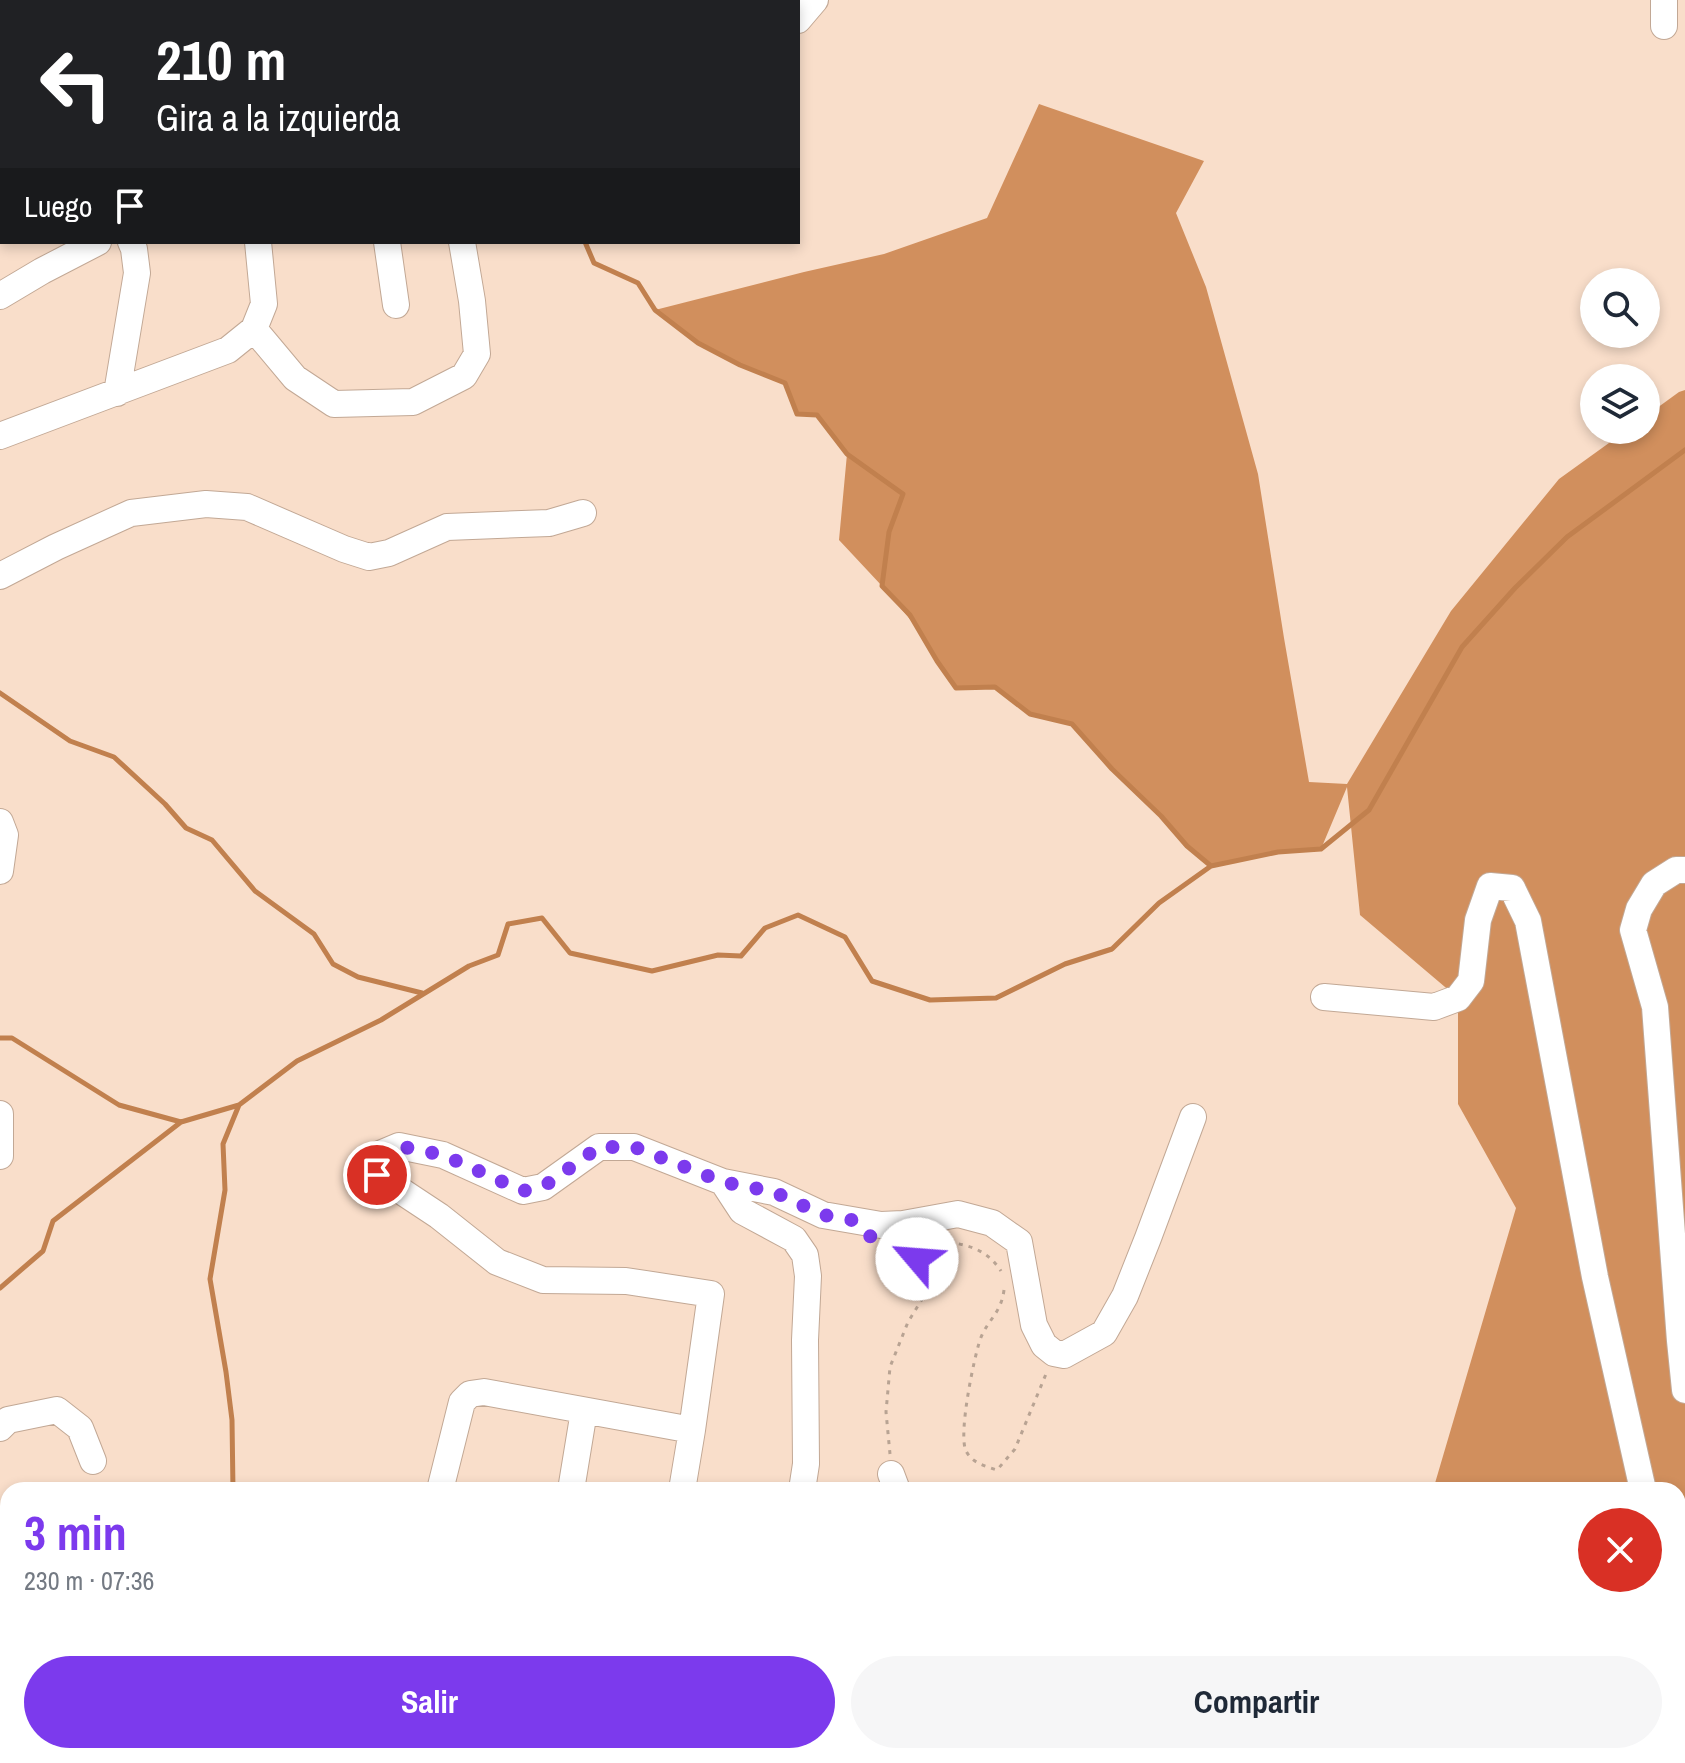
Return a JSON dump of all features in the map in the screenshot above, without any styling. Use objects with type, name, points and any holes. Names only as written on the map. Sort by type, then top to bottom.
[{"type":"street","points":[[800,18],[815,0]]},
{"type":"street","points":[[0,296],[94,244]]},
{"type":"street","points":[[117,393],[137,273],[132,244]]},
{"type":"street","points":[[0,436],[228,350],[254,329],[264,304],[258,244]]},
{"type":"street","points":[[387,244],[396,305]]},
{"type":"street","points":[[254,329],[295,378],[334,404],[413,402],[464,376],[477,354],[462,244]]},
{"type":"street","points":[[0,576],[131,513],[206,504],[247,507],[369,557],[389,553],[447,527],[549,523],[583,513]]},
{"type":"street","points":[[0,822],[5,835],[0,871]]},
{"type":"street","points":[[1685,870],[1676,870],[1654,884],[1639,909],[1633,930],[1655,1007],[1685,1390]]},
{"type":"street","points":[[1324,997],[1434,1007],[1458,998],[1471,981],[1478,920],[1490,886],[1512,888],[1528,921],[1595,1277],[1641,1482]]},
{"type":"street","points":[[0,1114],[0,1156]]},
{"type":"street","points":[[683,1482],[711,1294],[626,1281],[543,1280],[497,1262],[439,1216],[377,1175],[380,1154],[399,1146],[443,1155],[523,1191],[543,1187],[599,1147],[634,1147],[723,1182],[774,1192],[823,1215],[881,1225],[958,1214],[992,1223],[1019,1242],[1034,1325],[1044,1345],[1054,1353],[1064,1355],[1104,1333],[1125,1296],[1193,1117]]},
{"type":"street","points":[[723,1182],[742,1211],[794,1239],[805,1255],[808,1276],[803,1482]]},
{"type":"street","points":[[442,1482],[462,1402],[470,1394],[484,1392],[692,1430]]},
{"type":"street","points":[[0,1428],[8,1420],[57,1410],[80,1428],[93,1461]]},
{"type":"street","points":[[572,1482],[584,1411]]},
{"type":"path","points":[[933,1241],[964,1244],[992,1258],[1005,1279],[1002,1304],[981,1337],[972,1376],[964,1429],[965,1449],[974,1462],[997,1470],[1015,1449],[1046,1374],[1064,1355]]},
{"type":"path","points":[[894,1482],[886,1412],[890,1367],[908,1322],[929,1288],[929,1274],[905,1244],[919,1243]]},
{"type":"shaded area","points":[[1039,104],[1204,161],[1176,213],[1206,287],[1258,474],[1309,782],[1347,784],[1451,611],[1559,479],[1608,444],[1660,444],[1660,406],[1685,390],[1685,1482],[1435,1482],[1516,1208],[1458,1104],[1458,998],[1360,915],[1347,787],[1321,849],[1278,852],[1211,866],[1187,846],[1072,724],[1030,714],[995,687],[956,688],[919,630],[839,540],[847,454],[817,415],[797,414],[785,383],[740,365],[698,343],[655,310],[884,254],[987,218]]},
{"type":"waterway","points":[[586,244],[594,263],[638,283],[655,310],[698,343],[740,365],[785,383],[797,414],[817,415],[847,454],[903,494],[889,532],[882,586],[910,615],[956,688],[995,687],[1030,714],[1072,724],[1187,846],[1211,866]]},
{"type":"waterway","points":[[233,1482],[232,1420],[210,1279],[225,1190],[223,1144],[239,1105],[297,1061],[381,1020],[469,966],[498,955],[508,924],[542,918],[570,953],[652,971],[718,955],[741,956],[765,928],[798,915],[845,937],[872,981],[930,1000],[996,998],[1065,964],[1112,949],[1159,903],[1211,866],[1278,852],[1321,849],[1369,810],[1462,647],[1515,588],[1567,537],[1685,450]]},
{"type":"waterway","points":[[0,693],[70,741],[114,757],[186,828],[212,840],[255,891],[314,934],[333,964],[358,977],[422,993]]},
{"type":"waterway","points":[[0,1038],[12,1038],[119,1105],[181,1122],[239,1105]]},
{"type":"waterway","points":[[0,1288],[43,1251],[53,1221],[181,1122]]},
{"type":"route","points":[[377,1175],[380,1154],[399,1146],[443,1155],[523,1191],[543,1187],[599,1147],[634,1147],[723,1182],[774,1192],[823,1215],[852,1220],[871,1237],[894,1246],[905,1244],[917,1259]]}]
